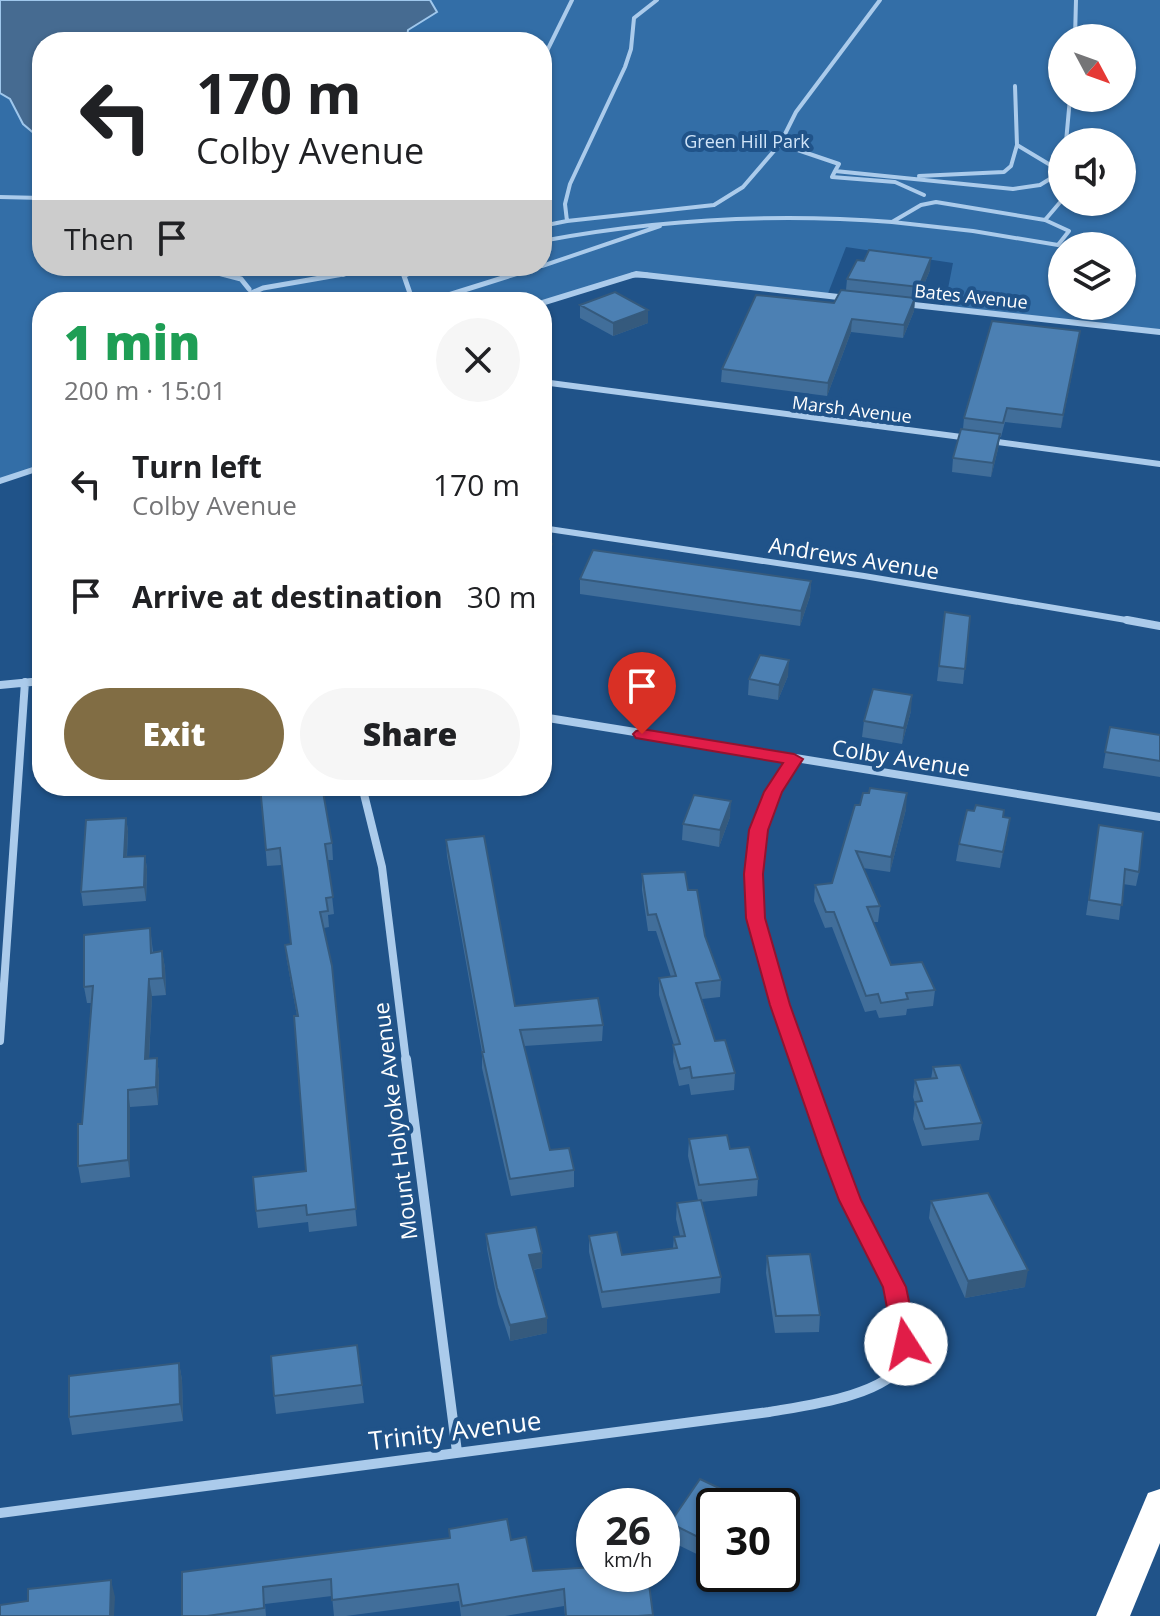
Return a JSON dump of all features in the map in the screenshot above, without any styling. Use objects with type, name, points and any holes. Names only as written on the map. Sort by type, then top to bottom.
[{"type":"highway","points":[[1113,1616],[1160,1503]]},
{"type":"street","points":[[552,300],[636,274],[853,299]]},
{"type":"street","name":"Bates Avenue","points":[[895,303],[1160,332]]},
{"type":"street","name":"Marsh Avenue","points":[[552,383],[1160,464]]},
{"type":"street","points":[[0,481],[32,470]]},
{"type":"street","name":"Andrews Avenue","points":[[552,529],[864,576],[1160,626]]},
{"type":"street","points":[[0,1041],[25,682]]},
{"type":"street","points":[[0,685],[32,682]]},
{"type":"street","name":"Colby Avenue","points":[[552,719],[1160,817]]},
{"type":"street","name":"Trinity Avenue","points":[[0,1513],[680,1425],[837,1399],[879,1383],[893,1374],[904,1361],[905,1334],[895,1287],[850,1200],[833,1155],[780,1005],[756,918],[754,874],[758,830],[769,801],[794,759]]},
{"type":"street","name":"Mount Holyoke Avenue","points":[[364,796],[382,867],[457,1452]]},
{"type":"lane","points":[[552,41],[572,0]]},
{"type":"lane","points":[[567,221],[564,213],[574,172],[613,95],[631,49],[634,18],[657,0]]},
{"type":"lane","points":[[552,224],[714,205],[739,194],[780,144],[796,112],[880,0]]},
{"type":"lane","points":[[1075,24],[1076,0]]},
{"type":"lane","points":[[914,178],[1004,172],[1011,166],[1017,145],[1015,86]]},
{"type":"lane","points":[[780,144],[839,164],[832,177],[895,182],[924,195]]},
{"type":"lane","points":[[835,171],[1022,189],[1046,184],[1058,174],[1052,164],[1017,145]]},
{"type":"lane","points":[[0,197],[32,198]]},
{"type":"lane","points":[[552,240],[667,223],[751,216],[962,229],[1058,245],[1069,231],[1045,220],[936,202],[921,205],[891,223]]},
{"type":"lane","points":[[1045,220],[1048,216]]},
{"type":"lane","points":[[552,263],[635,237],[667,223]]},
{"type":"lane","points":[[229,276],[241,279],[249,289]]},
{"type":"lane","points":[[245,292],[345,276]]},
{"type":"lane","points":[[458,292],[510,276]]},
{"type":"green space","name":"Green Hill Park","points":[[0,0],[1160,0],[1160,332],[944,309],[953,263],[846,247],[827,296],[636,274],[552,299],[552,292],[32,292],[32,470],[0,481]]},
{"type":"shaded area","points":[[0,0],[430,0],[437,12],[408,32],[32,32],[32,132],[23,124],[10,99],[0,93]]},
{"type":"building","points":[[869,250],[931,258],[919,287],[847,279],[857,260],[864,261]]},
{"type":"building","points":[[841,290],[915,298],[904,325],[852,319],[828,383],[722,369],[756,295],[834,303]]},
{"type":"building","points":[[615,292],[648,310],[613,323],[580,305]]},
{"type":"building","points":[[992,321],[1080,331],[1063,415],[1007,408],[1003,423],[964,418]]},
{"type":"building","points":[[961,429],[1000,434],[993,463],[953,458]]},
{"type":"building","points":[[593,550],[811,581],[801,611],[580,579]]},
{"type":"building","points":[[945,612],[970,616],[965,669],[939,666]]},
{"type":"building","points":[[760,655],[789,660],[779,685],[749,679]]},
{"type":"building","points":[[873,689],[912,695],[904,728],[864,721]]},
{"type":"building","points":[[1110,727],[1160,735],[1160,761],[1105,752]]},
{"type":"building","points":[[870,788],[907,793],[891,857],[856,851],[880,906],[867,907],[891,965],[922,962],[935,990],[906,993],[908,999],[881,1003],[878,994],[866,996],[834,912],[826,912],[815,885],[832,883],[855,805],[860,805],[863,793],[869,793]]},
{"type":"building","points":[[694,795],[731,801],[720,830],[683,824]]},
{"type":"building","points":[[261,796],[324,796],[332,843],[325,844],[333,897],[326,898],[328,911],[320,912],[332,966],[356,1209],[307,1215],[306,1205],[256,1211],[253,1177],[306,1171],[294,1016],[298,1016],[285,945],[291,944],[280,848],[266,850]]},
{"type":"building","points":[[976,805],[1004,810],[1003,817],[1010,818],[1003,852],[959,844],[967,810],[974,811]]},
{"type":"building","points":[[126,818],[124,857],[145,856],[144,887],[81,892],[86,820]]},
{"type":"building","points":[[1099,825],[1143,832],[1139,872],[1125,869],[1122,905],[1089,900]]},
{"type":"building","points":[[484,836],[515,1006],[598,998],[603,1025],[520,1030],[550,1150],[569,1148],[574,1170],[510,1179],[482,1052],[446,840]]},
{"type":"building","points":[[685,872],[688,890],[697,890],[705,936],[721,980],[696,983],[715,1041],[725,1040],[735,1073],[692,1078],[690,1067],[680,1069],[673,1045],[680,1044],[659,978],[676,976],[656,914],[648,915],[642,874]]},
{"type":"building","points":[[150,928],[151,953],[162,951],[163,978],[149,979],[145,1059],[157,1058],[156,1087],[128,1090],[128,1160],[78,1166],[78,1124],[82,1124],[93,986],[84,987],[84,935]]},
{"type":"building","points":[[960,1065],[982,1123],[925,1129],[915,1102],[922,1101],[915,1080],[937,1078],[933,1067]]},
{"type":"building","points":[[727,1135],[730,1149],[749,1147],[758,1179],[699,1185],[689,1139]]},
{"type":"building","points":[[988,1193],[1028,1270],[968,1281],[931,1201]]},
{"type":"building","points":[[701,1200],[721,1277],[602,1292],[589,1236],[617,1232],[622,1255],[677,1248],[674,1237],[685,1236],[677,1203]]},
{"type":"building","points":[[536,1227],[542,1253],[529,1255],[547,1318],[510,1325],[497,1288],[486,1234]]},
{"type":"building","points":[[810,1254],[820,1315],[776,1316],[767,1256]]},
{"type":"building","points":[[357,1345],[362,1385],[274,1396],[271,1356]]},
{"type":"building","points":[[179,1363],[180,1404],[69,1417],[69,1376]]},
{"type":"building","points":[[700,1479],[719,1488],[696,1488],[696,1536],[680,1528],[680,1508]]},
{"type":"building","points":[[507,1519],[511,1540],[526,1537],[533,1571],[576,1568],[576,1592],[650,1592],[653,1615],[566,1616],[564,1589],[462,1606],[458,1584],[332,1600],[331,1579],[263,1587],[264,1608],[207,1616],[182,1616],[182,1572],[450,1538],[449,1529]]},
{"type":"building","points":[[111,1580],[110,1616],[0,1616],[0,1605],[28,1601],[28,1589]]},
{"type":"route","points":[[642,734],[794,759],[773,792],[758,830],[754,874],[756,918],[780,1005],[833,1155],[850,1200],[895,1287],[906,1344]]}]
